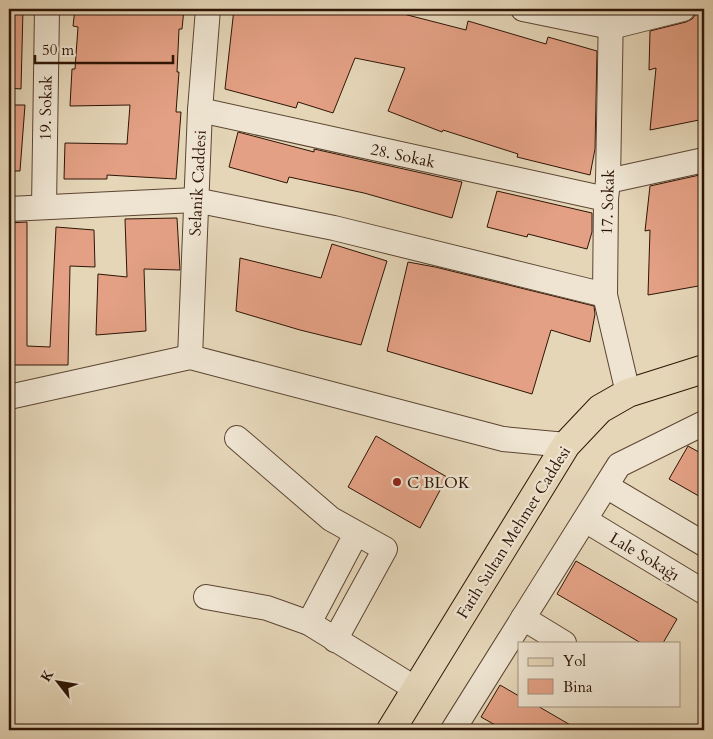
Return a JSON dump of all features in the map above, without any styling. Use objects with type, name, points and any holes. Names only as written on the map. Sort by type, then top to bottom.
[{"type":"main road","name":"Fatih Sultan Mehmet Caddesi","points":[[391,730],[566,444],[600,409],[628,393],[704,369]]},
{"type":"street","name":"19. Sokak","points":[[44,207],[47,9]]},
{"type":"street","name":"Selanik Caddesi","points":[[190,357],[200,110],[208,9]]},
{"type":"street","points":[[523,9],[611,18],[683,9]]},
{"type":"street","name":"17. Sokak","points":[[611,18],[605,294],[628,393]]},
{"type":"street","name":"28. Sokak","points":[[200,110],[607,190],[704,160]]},
{"type":"street","points":[[9,209],[196,200],[334,228],[605,294]]},
{"type":"street","points":[[9,397],[190,357],[503,439],[566,444]]},
{"type":"street","points":[[453,730],[619,465],[704,422]]},
{"type":"street","points":[[237,438],[331,519],[385,549],[335,640]]},
{"type":"street","points":[[606,486],[704,544]]},
{"type":"street","name":"Lale Sokağı","points":[[585,520],[704,592]]},
{"type":"street","points":[[309,623],[356,534]]},
{"type":"street","points":[[206,597],[267,608],[309,623],[416,688]]},
{"type":"street","points":[[523,618],[562,642]]},
{"type":"building","points":[[9,9],[23,9],[21,89],[9,88]]},
{"type":"building","points":[[75,9],[184,9],[182,29],[179,29],[177,72],[179,72],[176,112],[181,112],[176,179],[107,175],[107,179],[64,179],[65,143],[127,144],[130,105],[70,106],[72,69],[75,69],[78,27],[73,26]]},
{"type":"building","points":[[234,9],[384,9],[466,30],[468,21],[546,44],[548,37],[597,51],[595,149],[590,175],[517,157],[518,154],[443,130],[442,132],[388,111],[405,68],[355,58],[333,113],[298,102],[296,108],[225,89]]},
{"type":"building","points":[[704,12],[704,119],[650,130],[656,68],[649,70],[650,31],[686,22],[696,14]]},
{"type":"building","points":[[9,105],[25,105],[20,171],[9,171]]},
{"type":"building","points":[[238,132],[314,152],[314,149],[462,182],[452,218],[364,193],[289,177],[287,183],[229,167]]},
{"type":"building","points":[[704,174],[704,285],[648,295],[650,230],[645,231],[650,186]]},
{"type":"building","points":[[497,191],[592,213],[592,232],[587,249],[528,234],[527,237],[487,227]]},
{"type":"building","points":[[177,218],[180,270],[144,269],[146,331],[96,335],[98,274],[127,277],[125,219]]},
{"type":"building","points":[[27,222],[27,346],[50,347],[56,227],[94,230],[95,267],[70,266],[68,365],[9,365],[9,223]]},
{"type":"building","points":[[332,244],[387,261],[361,345],[300,330],[236,311],[240,258],[321,278]]},
{"type":"building","points":[[408,262],[594,306],[595,314],[590,342],[551,330],[532,394],[387,351]]},
{"type":"building","name":"C BLOK","points":[[376,436],[447,477],[420,528],[348,487]]},
{"type":"building","points":[[688,446],[704,455],[704,499],[669,479]]},
{"type":"building","points":[[576,561],[677,619],[664,642],[639,642],[557,594]]},
{"type":"building","points":[[500,685],[518,695],[518,706],[538,706],[579,730],[504,730],[481,717]]},
{"type":"place","name":"C BLOK","points":[[397,482]]}]
